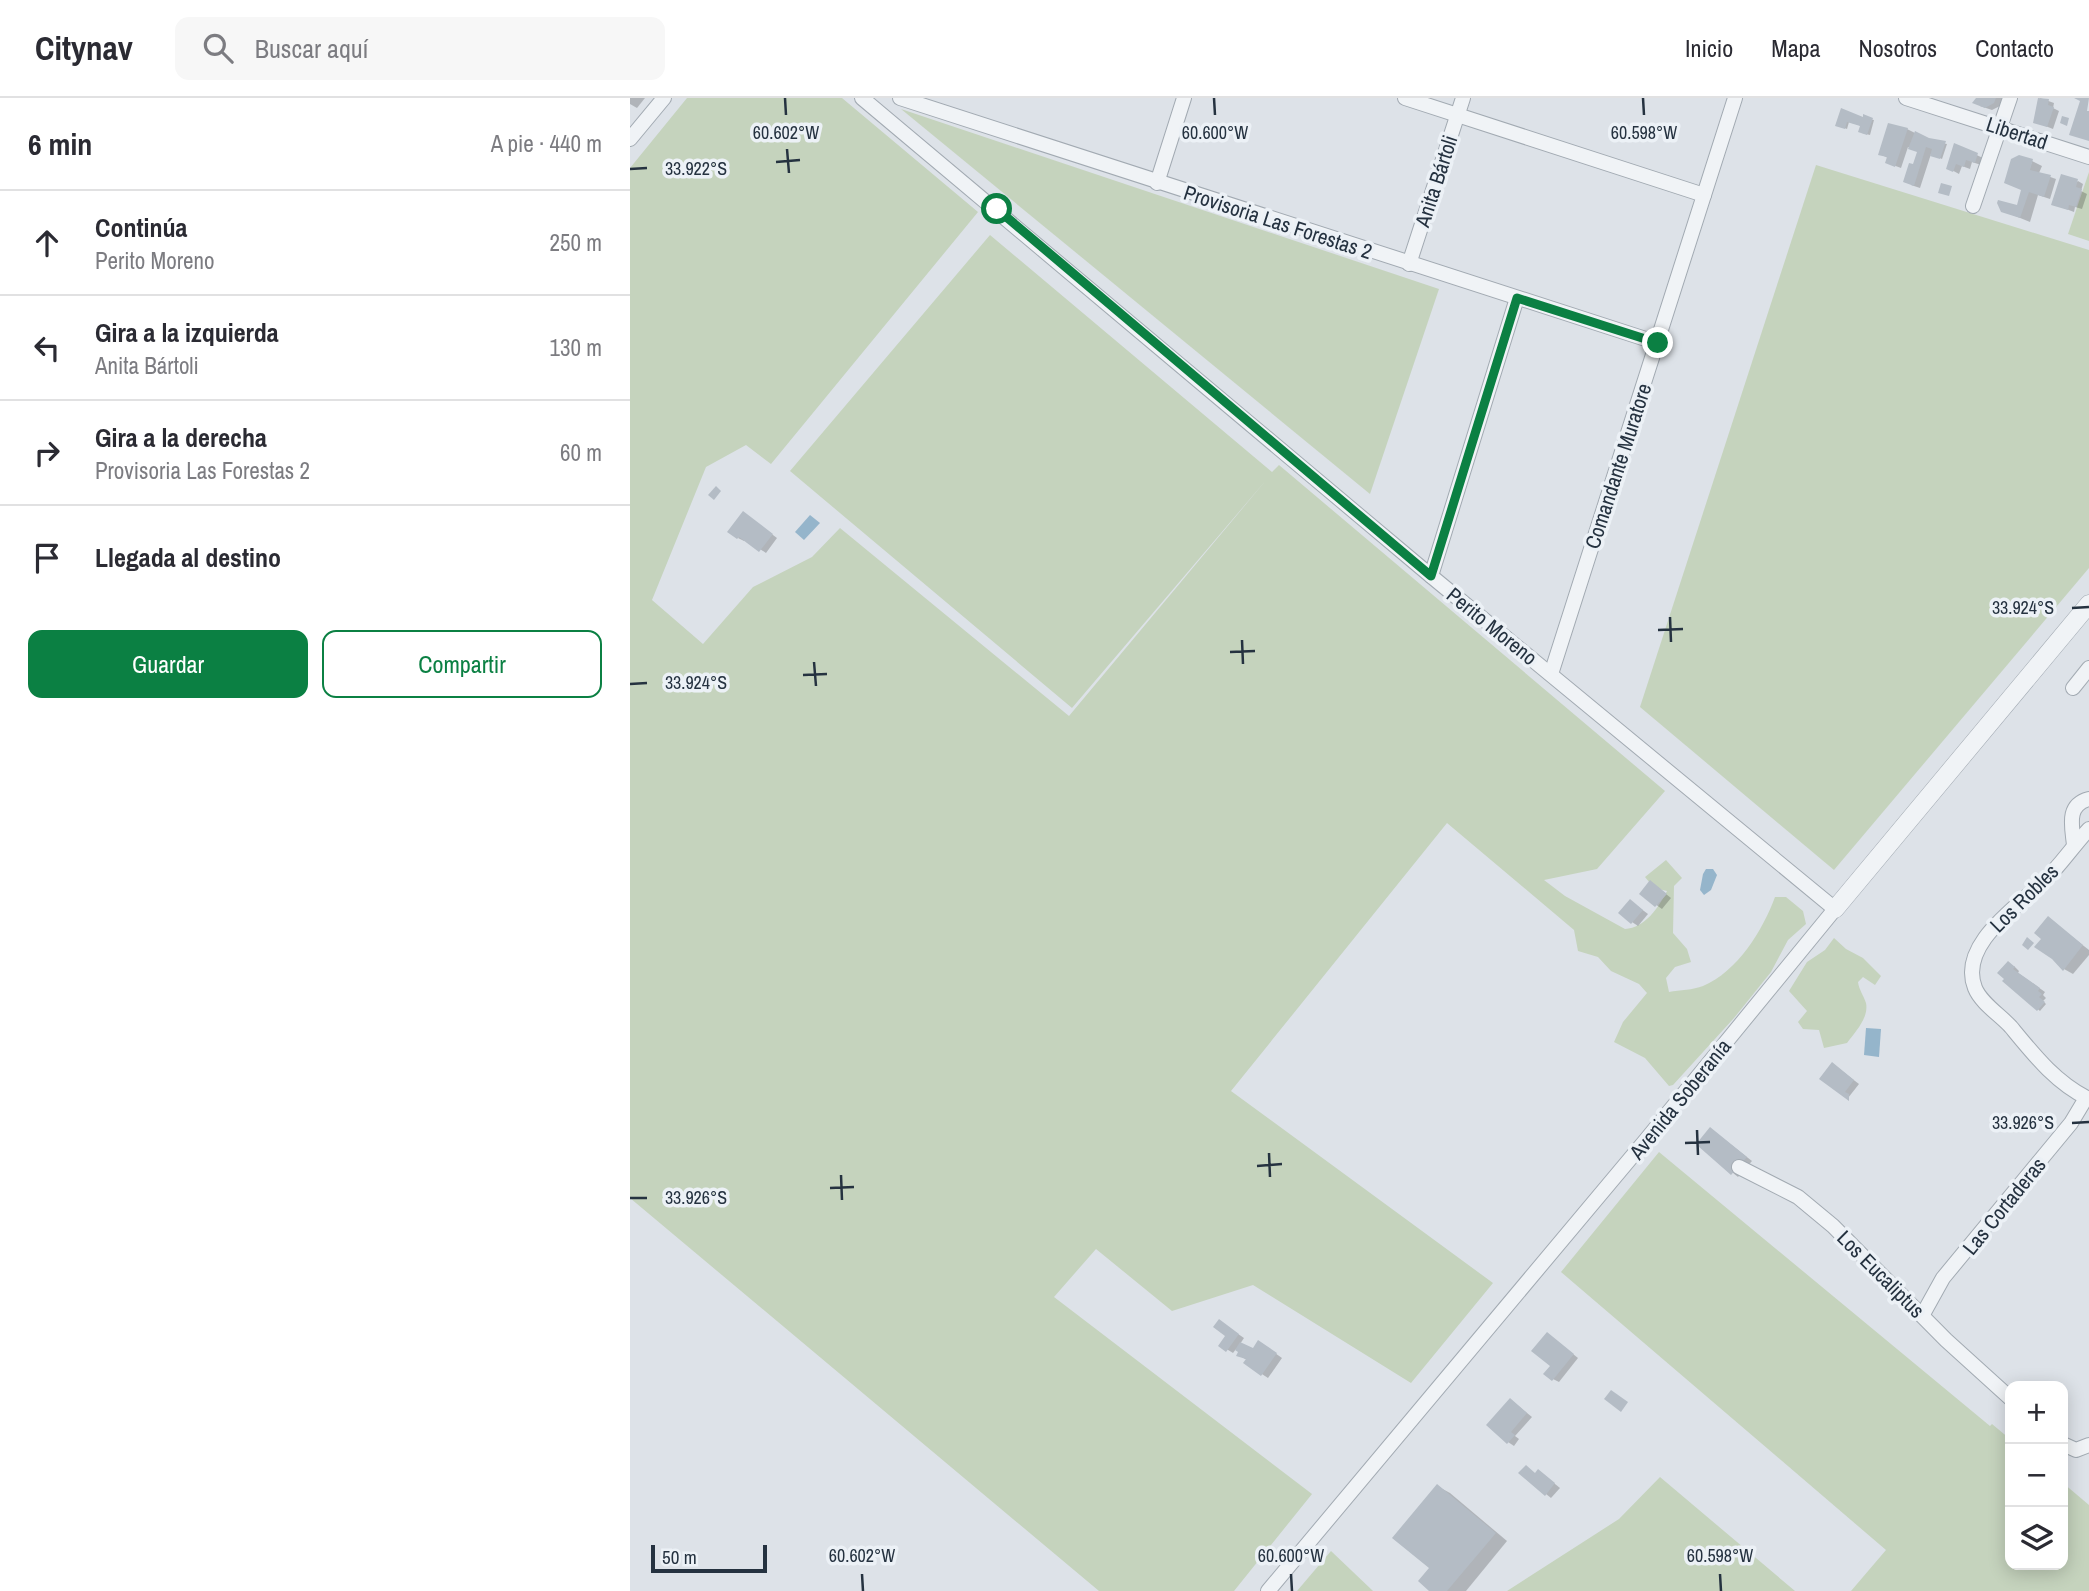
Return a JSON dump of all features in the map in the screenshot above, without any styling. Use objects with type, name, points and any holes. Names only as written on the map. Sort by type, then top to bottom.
[{"type":"street","points":[[630,139],[664,98]]},
{"type":"street","name":"Perito Moreno","points":[[862,98],[1431,576],[1835,909]]},
{"type":"street","name":"Provisoria Las Forestas 2","points":[[900,98],[1658,343]]},
{"type":"street","points":[[1157,183],[1184,98]]},
{"type":"street","points":[[1405,98],[1704,195]]},
{"type":"street","name":"Anita Bártoli","points":[[1409,264],[1463,98]]},
{"type":"street","name":"Comandante Muratore","points":[[1551,674],[1735,98]]},
{"type":"street","name":"Libertad","points":[[1906,98],[2089,156]]},
{"type":"street","points":[[1973,206],[2010,98]]},
{"type":"street","points":[[1431,576],[1517,298]]},
{"type":"street","name":"Avenida Soberanía","points":[[1268,1591],[2089,604]]},
{"type":"street","points":[[2073,688],[2089,668]]},
{"type":"street","name":"Los Robles","points":[[2074,845],[2071,819],[2073,809],[2079,801],[2089,799]]},
{"type":"street","name":"Los Robles","points":[[2088,1099],[2057,1080],[1978,993],[1973,985],[1972,970],[1976,954],[1987,935],[2045,880],[2089,829]]},
{"type":"street","name":"Las Cortaderas","points":[[1923,1314],[1943,1278],[2088,1099]]},
{"type":"street","name":"Los Eucaliptus","points":[[1739,1167],[1798,1197],[1833,1226],[1946,1340],[1985,1372],[2005,1393]]},
{"type":"street","points":[[2068,1446],[2076,1450],[2089,1445]]},
{"type":"green space","points":[[687,98],[842,98],[978,212],[771,464],[746,445],[706,467],[652,600],[703,644],[753,587],[812,557],[840,528],[1069,716],[1267,479],[1072,708],[790,471],[990,235],[1272,472],[1279,465],[1665,791],[1597,869],[1544,880],[1565,896],[1625,929],[1632,928],[1645,921],[1667,891],[1654,888],[1645,877],[1666,860],[1682,878],[1674,886],[1673,933],[1687,949],[1691,962],[1675,967],[1666,978],[1669,992],[1703,986],[1727,971],[1756,936],[1775,897],[1786,897],[1803,911],[1806,924],[1788,940],[1771,972],[1734,1018],[1673,1085],[1669,1086],[1645,1058],[1614,1042],[1623,1022],[1647,993],[1639,984],[1611,971],[1598,957],[1578,951],[1574,930],[1447,823],[1231,1091],[1493,1283],[1411,1383],[1253,1285],[1172,1311],[1096,1249],[1054,1297],[1312,1494],[1234,1591],[1099,1591],[630,1198],[630,168]]},
{"type":"green space","points":[[901,109],[1439,289],[1370,494]]},
{"type":"green space","points":[[1816,165],[2089,250],[2089,568],[1834,870],[1640,707]]},
{"type":"green space","points":[[2089,172],[2089,241],[2068,234]]},
{"type":"green space","points":[[1834,938],[1846,949],[1863,958],[1881,976],[1875,985],[1863,977],[1858,982],[1866,1009],[1861,1024],[1847,1043],[1824,1048],[1819,1030],[1803,1029],[1798,1022],[1807,1011],[1789,991],[1807,962],[1825,950]]},
{"type":"green space","points":[[1659,1152],[1990,1426],[1992,1424],[2005,1435],[2005,1570],[2068,1570],[2068,1487],[2089,1505],[2089,1591],[1851,1591],[1886,1550],[1561,1272]]},
{"type":"green space","points":[[1660,1477],[1795,1591],[1507,1591],[1619,1519]]},
{"type":"green space","points":[[1331,1551],[1373,1591],[1297,1591]]},
{"type":"water","points":[[810,515],[820,523],[804,540],[795,532]]},
{"type":"water","points":[[1706,869],[1713,869],[1717,875],[1711,890],[1704,895],[1700,890]]},
{"type":"water","points":[[1866,1028],[1881,1029],[1879,1057],[1864,1055]]},
{"type":"building","points":[[1976,98],[1996,98],[1994,103],[1985,108],[1972,103]]},
{"type":"building","points":[[2038,98],[2049,99],[2048,105],[2054,107],[2047,127],[2033,123]]},
{"type":"building","points":[[2074,98],[2089,98],[2089,141],[2069,135],[2080,101]]},
{"type":"building","points":[[1841,108],[1873,118],[1867,135],[1858,132],[1860,126],[1847,122],[1845,129],[1835,126]]},
{"type":"building","points":[[2062,116],[2069,118],[2067,126],[2060,123]]},
{"type":"building","points":[[1888,123],[1908,128],[1895,167],[1885,163],[1887,157],[1878,155]]},
{"type":"building","points":[[1915,131],[1929,138],[1946,141],[1940,159],[1930,156],[1932,149],[1926,147],[1914,186],[1903,182],[1909,163],[1913,164],[1917,152],[1908,149]]},
{"type":"building","points":[[1954,143],[1978,153],[1975,163],[1966,160],[1964,167],[1956,164],[1953,172],[1946,169]]},
{"type":"building","points":[[2019,155],[2033,159],[2030,170],[2051,175],[2044,197],[2029,192],[2020,218],[2001,212],[1997,203],[1998,200],[2017,205],[2021,190],[2004,183],[2011,159]]},
{"type":"building","points":[[2061,174],[2078,179],[2076,187],[2082,189],[2076,207],[2069,205],[2068,210],[2051,205]]},
{"type":"building","points":[[1941,183],[1952,186],[1949,196],[1938,193]]},
{"type":"building","points":[[716,486],[721,491],[714,500],[708,495]]},
{"type":"building","points":[[743,511],[773,534],[759,552],[739,537],[737,539],[727,532]]},
{"type":"building","points":[[1650,880],[1667,894],[1655,907],[1639,894]]},
{"type":"building","points":[[1630,899],[1643,910],[1631,924],[1618,913]]},
{"type":"building","points":[[2048,916],[2083,945],[2063,971],[2052,959],[2034,947],[2041,939],[2034,933]]},
{"type":"building","points":[[2027,937],[2034,943],[2028,950],[2022,945]]},
{"type":"building","points":[[2008,961],[2015,967],[2013,969],[2040,988],[2038,991],[2042,994],[2039,997],[2045,1002],[2037,1011],[2002,981],[2004,979],[1997,973]]},
{"type":"building","points":[[1832,1062],[1854,1080],[1845,1092],[1849,1094],[1849,1101],[1819,1079]]},
{"type":"building","points":[[1710,1127],[1747,1157],[1731,1175],[1698,1146],[1697,1143]]},
{"type":"building","points":[[1219,1319],[1239,1334],[1226,1352],[1218,1346],[1225,1336],[1213,1327]]},
{"type":"building","points":[[1547,1332],[1574,1354],[1552,1381],[1543,1374],[1550,1366],[1531,1351]]},
{"type":"building","points":[[1258,1340],[1277,1353],[1261,1376],[1243,1363],[1246,1359],[1236,1356],[1238,1352],[1235,1350],[1240,1342],[1253,1348]]},
{"type":"building","points":[[1611,1390],[1628,1402],[1621,1412],[1604,1399]]},
{"type":"building","points":[[1510,1398],[1527,1413],[1511,1432],[1515,1435],[1507,1444],[1486,1425]]},
{"type":"building","points":[[1526,1465],[1535,1473],[1538,1469],[1555,1483],[1545,1496],[1518,1473]]},
{"type":"building","points":[[1437,1484],[1496,1533],[1447,1591],[1429,1591],[1418,1581],[1429,1568],[1392,1538]]},
{"type":"route","points":[[997,209],[1431,576],[1517,298],[1658,343]]}]
